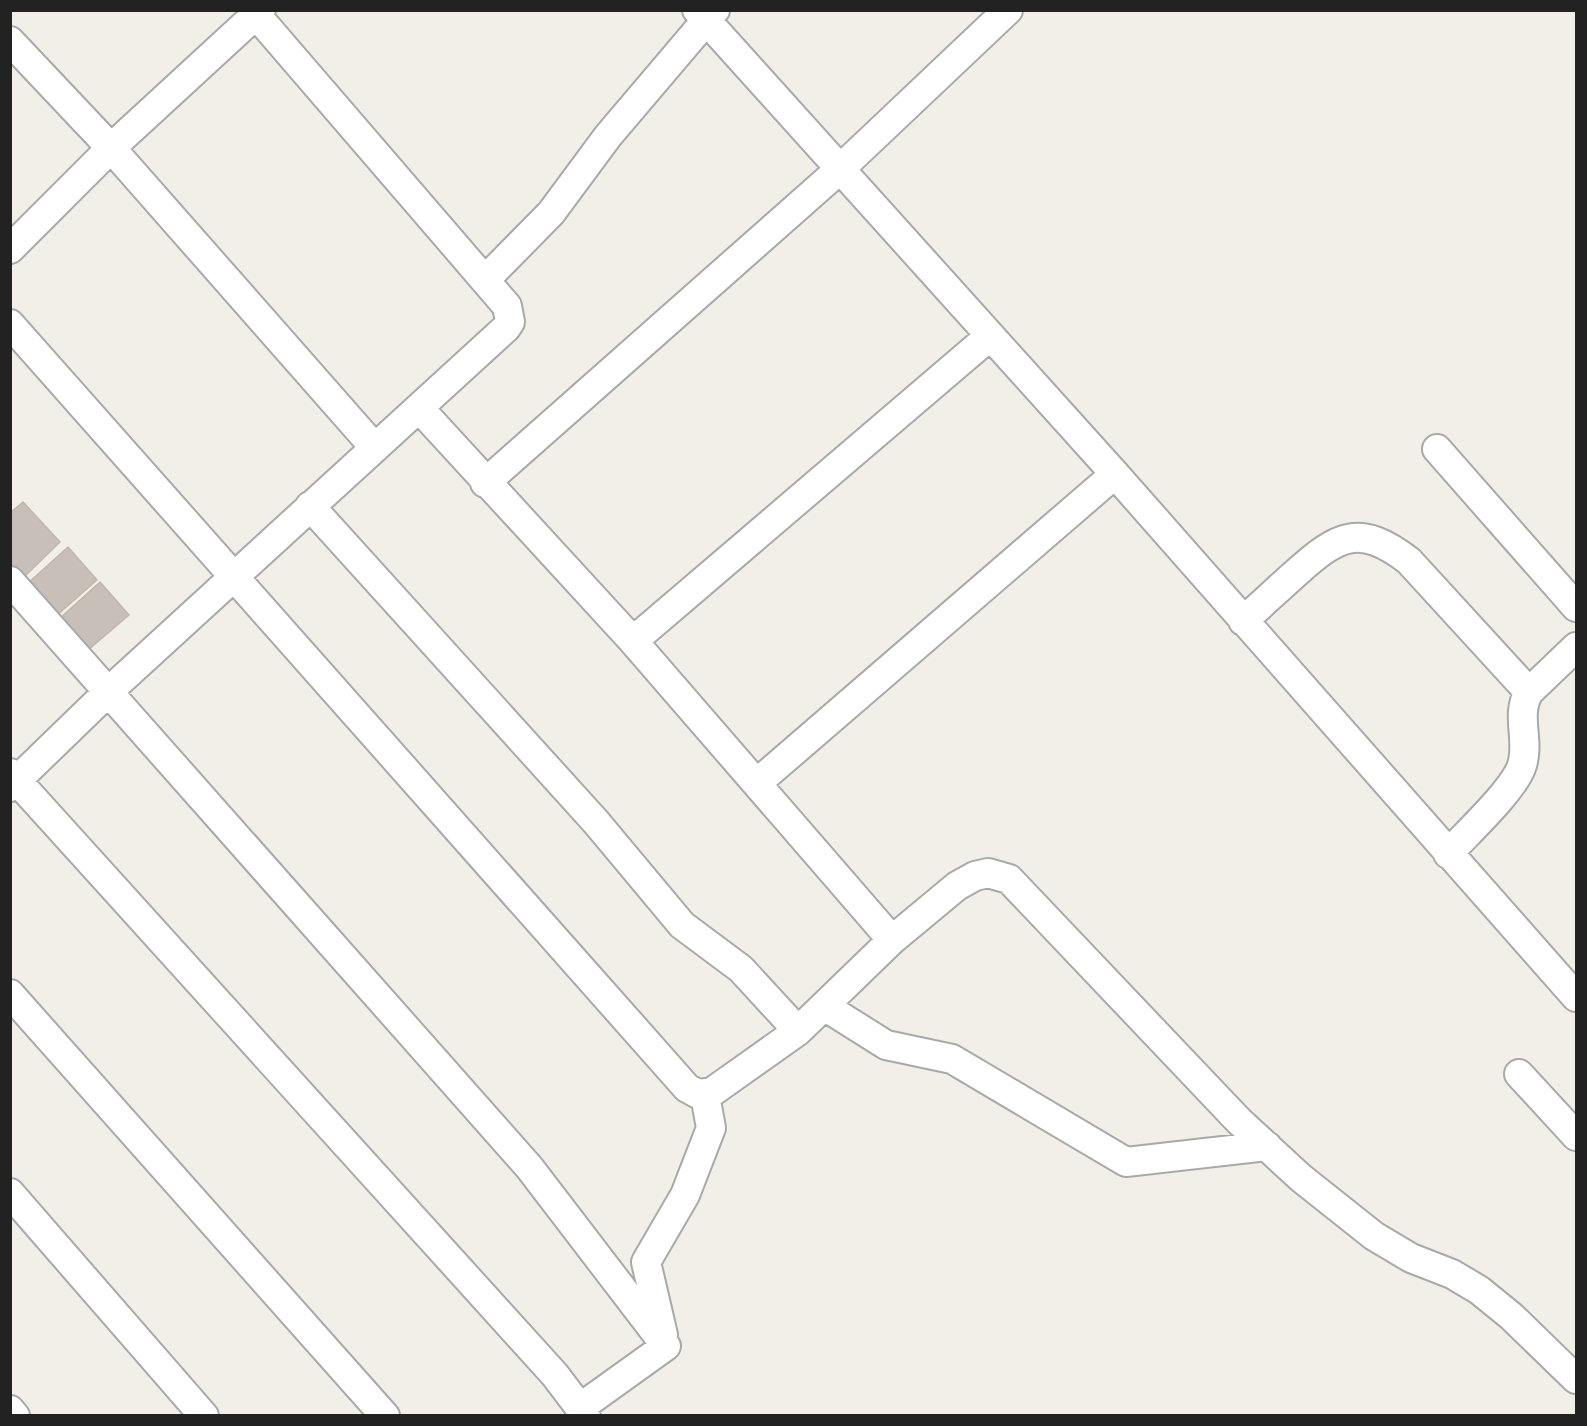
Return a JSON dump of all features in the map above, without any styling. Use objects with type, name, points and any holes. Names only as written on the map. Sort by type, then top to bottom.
[{"type":"street","points":[[486,483],[839,170],[1008,10]]},
{"type":"street","points":[[10,249],[111,148],[257,12],[507,306],[510,322],[506,328],[310,506],[235,579],[13,780],[555,1375],[584,1411],[666,1346]]},
{"type":"street","points":[[485,280],[564,198],[608,136],[706,13],[839,170],[1115,474],[1576,997]]},
{"type":"street","points":[[10,41],[111,148],[375,448]]},
{"type":"street","points":[[10,324],[670,1070],[687,1088],[705,1095]]},
{"type":"street","points":[[633,641],[990,336]]},
{"type":"street","points":[[418,408],[633,641],[892,940]]},
{"type":"street","points":[[1437,449],[1576,607]]},
{"type":"street","points":[[757,783],[1115,474]]},
{"type":"street","points":[[310,506],[596,822],[681,925],[741,969],[798,1031]]},
{"type":"street","points":[[1243,621],[1320,551],[1337,541],[1355,537],[1375,540],[1391,547],[1409,561],[1530,692]]},
{"type":"street","points":[[10,581],[529,1167],[666,1346]]},
{"type":"street","points":[[1448,854],[1513,782],[1522,768],[1525,745],[1522,711],[1530,692],[1576,647]]},
{"type":"street","points":[[705,1095],[798,1031],[892,940],[957,886],[975,876],[996,874],[1010,879],[1239,1121],[1301,1178],[1374,1236],[1411,1258],[1440,1269],[1479,1290],[1511,1316],[1576,1378]]},
{"type":"street","points":[[10,994],[385,1416]]},
{"type":"street","points":[[824,1006],[886,1045],[952,1059],[1126,1162],[1267,1146]]},
{"type":"street","points":[[1520,1074],[1576,1136]]},
{"type":"street","points":[[666,1346],[646,1262],[685,1195],[711,1128],[705,1095]]},
{"type":"street","points":[[10,1193],[204,1416]]},
{"type":"street","points":[[10,1410],[15,1416]]},
{"type":"building","points":[[23,502],[60,542],[24,577],[10,563],[10,513]]},
{"type":"building","points":[[68,547],[97,580],[56,616],[27,584]]},
{"type":"building","points":[[100,582],[129,615],[87,651],[59,619]]}]
